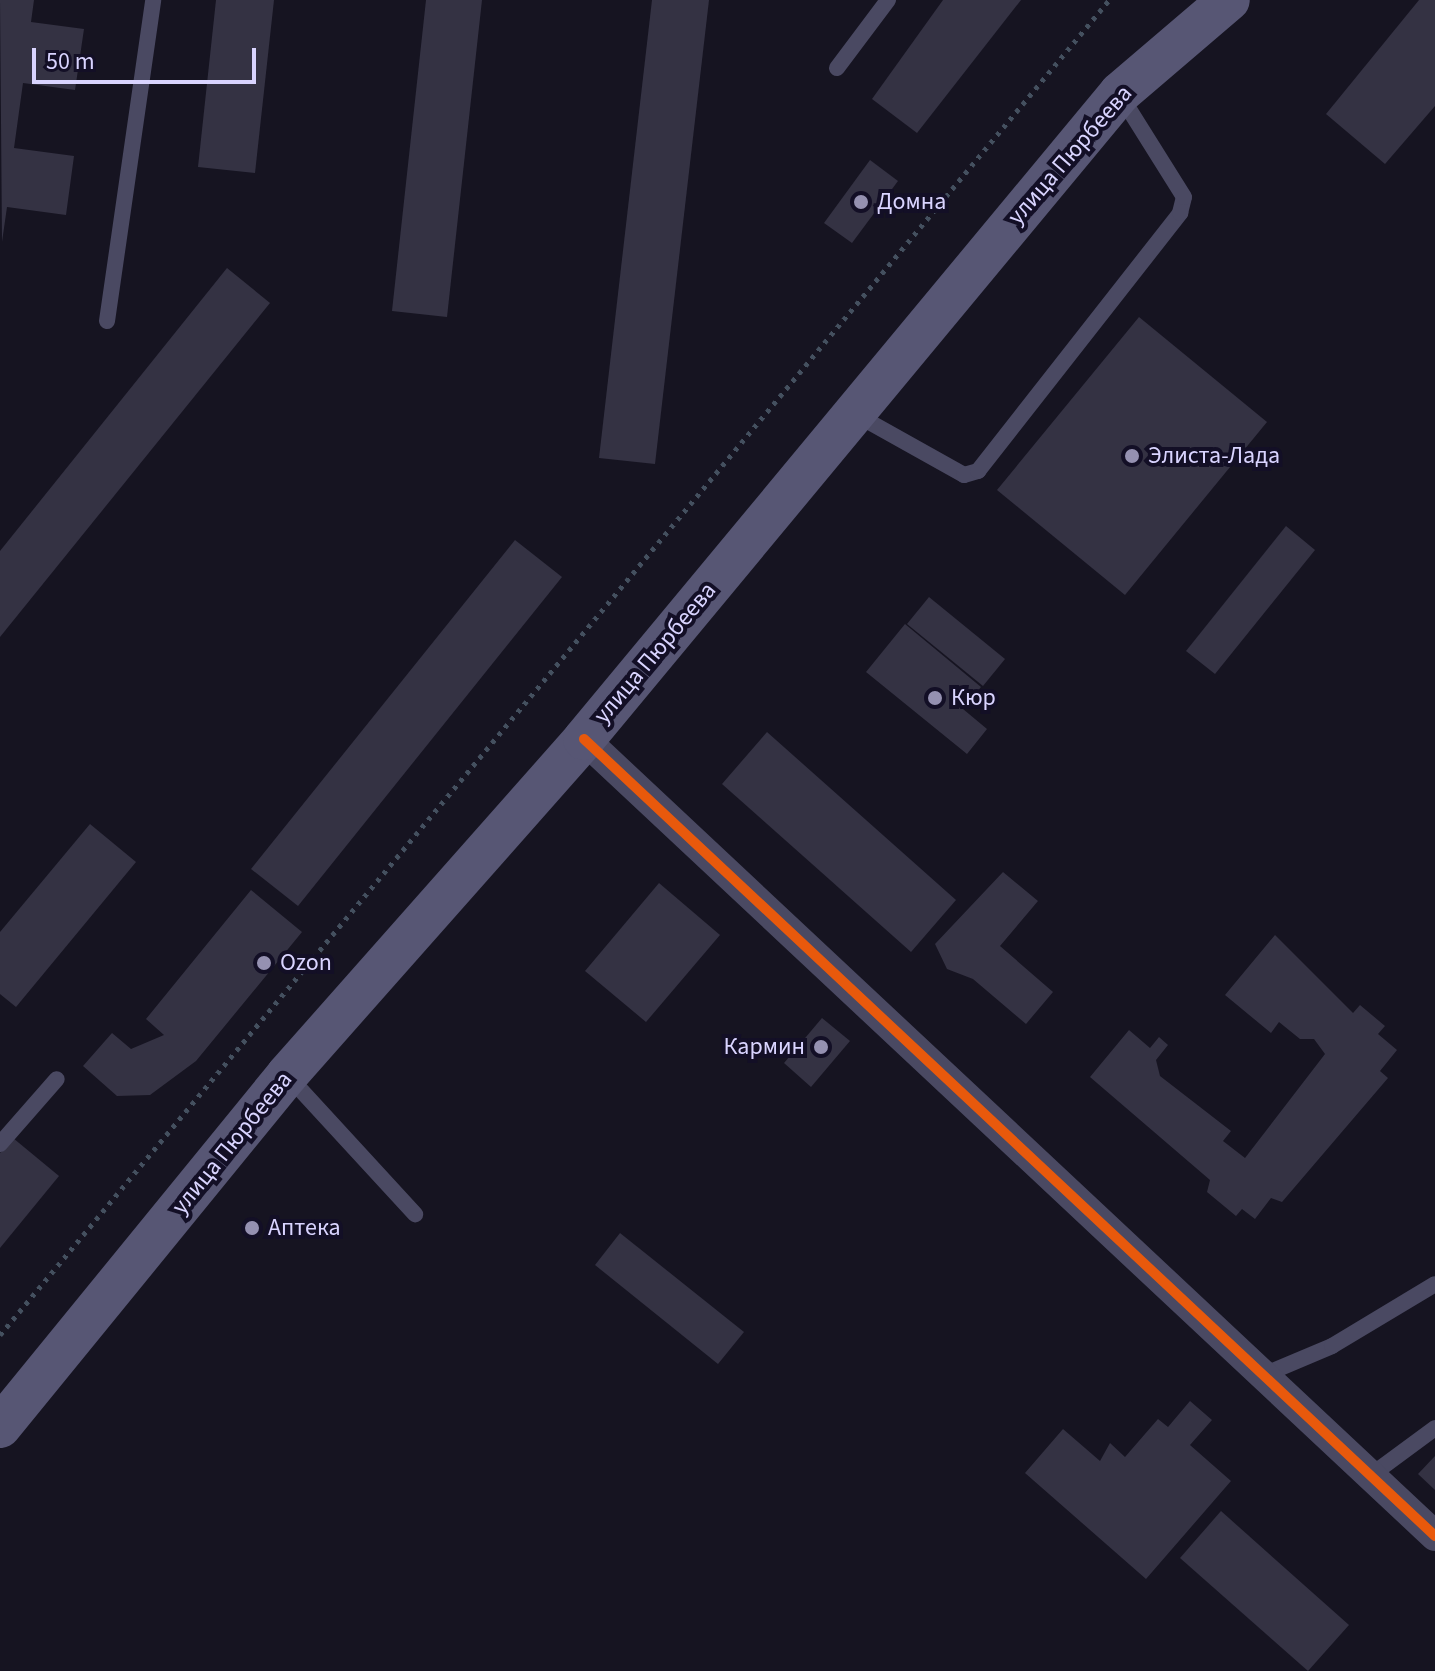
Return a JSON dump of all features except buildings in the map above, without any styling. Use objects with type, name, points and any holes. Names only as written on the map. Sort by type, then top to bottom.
[{"type":"main road","points":[[1122,91],[1191,0]]},
{"type":"main road","name":"улица Пюрбеева","points":[[0,1427],[287,1075],[584,739],[1122,91],[1229,0]]},
{"type":"street","points":[[584,739],[1435,1536]]},
{"type":"lane","points":[[107,321],[153,0]]},
{"type":"lane","points":[[837,68],[888,0]]},
{"type":"lane","points":[[854,413],[964,475],[978,471],[1180,213],[1184,197],[1122,91]]},
{"type":"lane","points":[[287,1075],[415,1214]]},
{"type":"lane","points":[[0,1144],[57,1079]]},
{"type":"lane","points":[[1261,1376],[1332,1346],[1435,1284]]},
{"type":"lane","points":[[1370,1476],[1435,1428]]},
{"type":"path","points":[[0,1335],[1109,0]]},
{"type":"cycle path","points":[[584,739],[1435,1536]]},
{"type":"place","name":"Домна","points":[[861,202]]},
{"type":"place","name":"Элиста-Лада","points":[[1132,456]]},
{"type":"place","name":"Кюр","points":[[935,698]]},
{"type":"place","name":"Ozon","points":[[264,963]]},
{"type":"place","name":"Кармин","points":[[821,1047]]},
{"type":"place","name":"Аптека","points":[[252,1228]]}]
